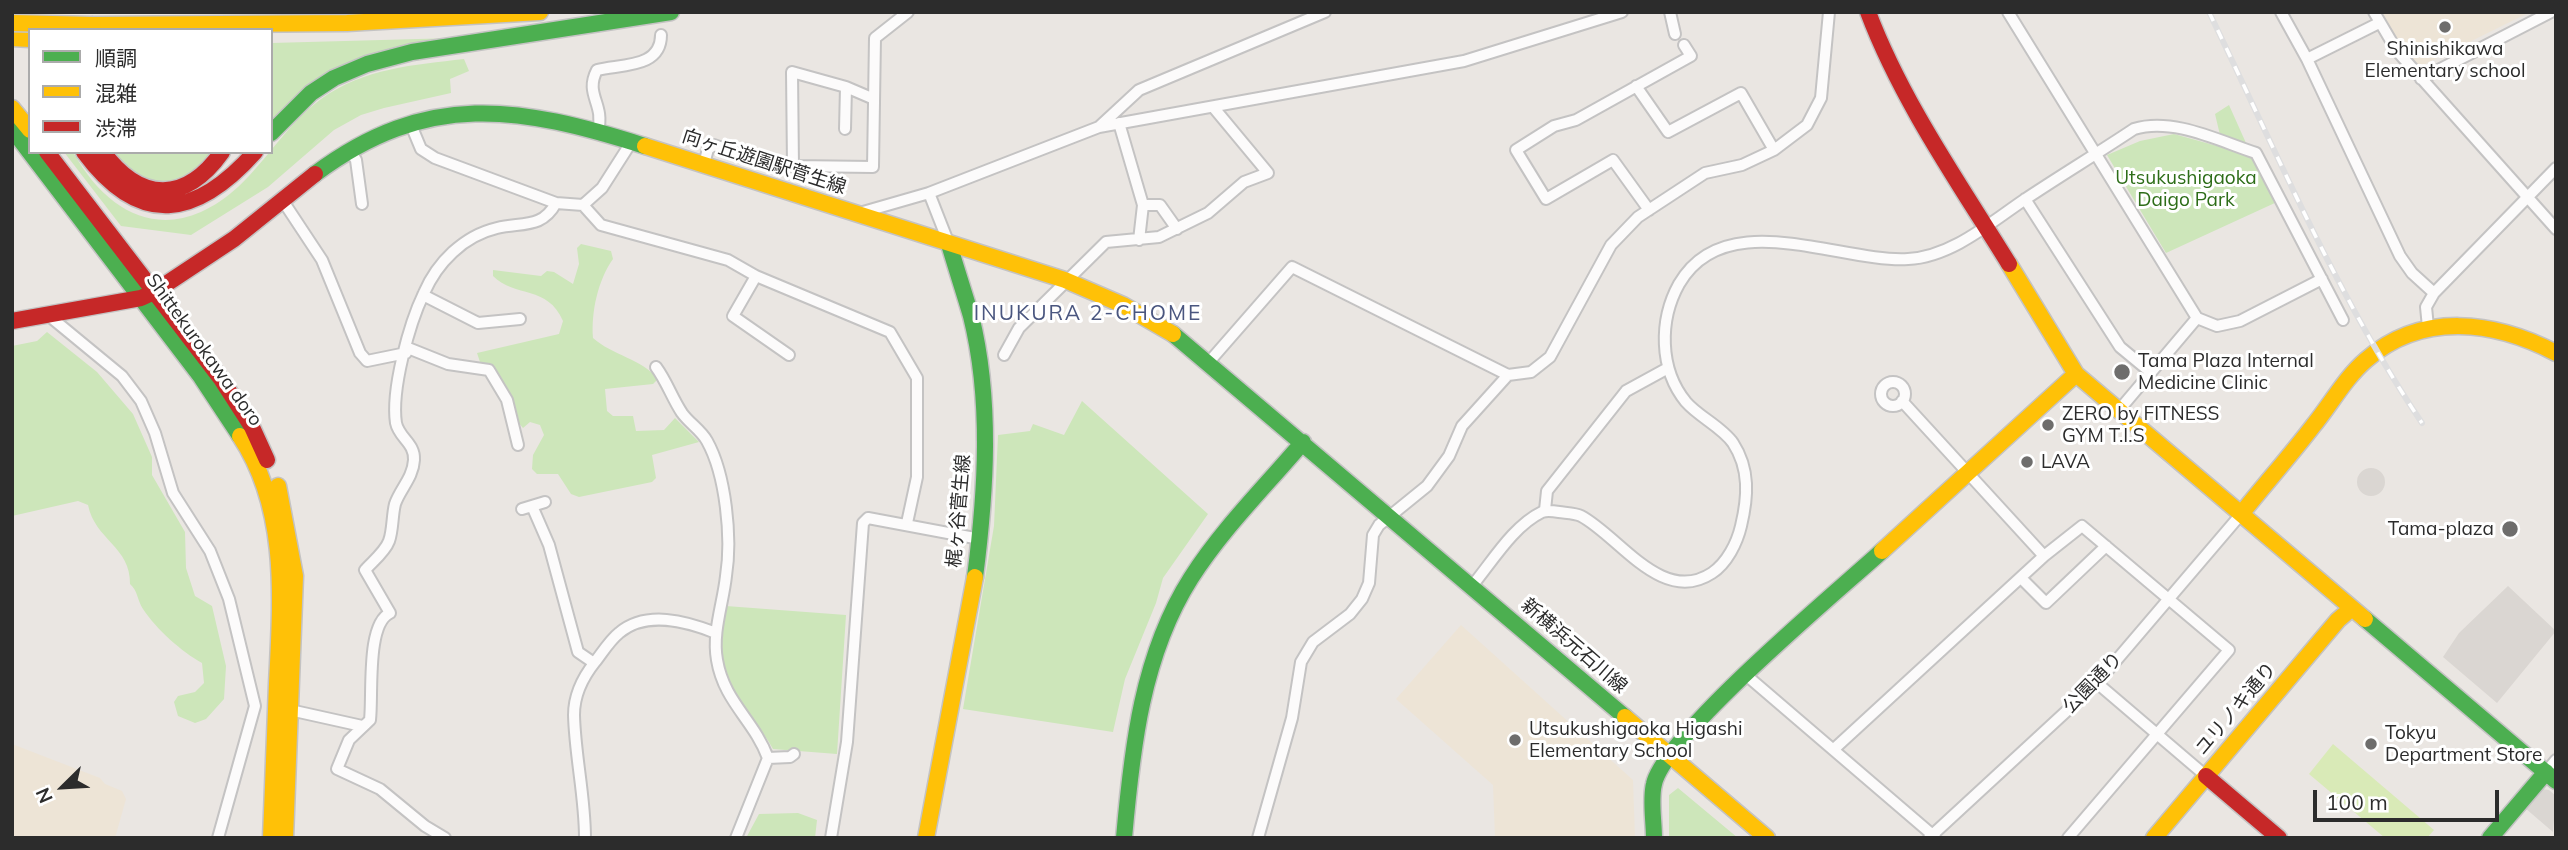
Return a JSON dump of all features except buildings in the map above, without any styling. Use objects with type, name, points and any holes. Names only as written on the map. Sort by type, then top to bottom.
[{"type":"main road","points":[[12,23],[347,23],[540,12]]},
{"type":"main road","points":[[273,131],[311,93],[334,78],[367,64],[412,52],[671,12]]},
{"type":"main road","points":[[1868,12],[1882,49],[1913,107],[2076,374],[2352,608],[2552,771],[2490,838]]},
{"type":"main road","points":[[12,107],[28,127]]},
{"type":"main road","name":"向ヶ丘遊園駅菅生線","points":[[148,295],[231,241],[350,151],[384,133],[459,115],[503,112],[542,115],[632,141],[1102,293],[1175,334],[1354,485]]},
{"type":"main road","name":"Shittekurokawa doro","points":[[12,130],[28,149]]},
{"type":"main road","name":"Shittekurokawa doro","points":[[32,154],[148,295]]},
{"type":"main road","name":"Shittekurokawa doro","points":[[48,154],[223,407],[264,480],[278,538],[282,575],[285,838]]},
{"type":"main road","points":[[86,154],[114,190],[154,207],[175,206],[215,191],[243,167],[253,154]]},
{"type":"main road","points":[[104,154],[110,165],[127,180],[162,192],[182,190],[200,181],[220,154]]},
{"type":"main road","name":"梶ヶ谷菅生線","points":[[926,838],[980,538],[987,461],[985,403],[963,290],[948,244]]},
{"type":"main road","points":[[12,321],[148,295]]},
{"type":"main road","points":[[2242,513],[2364,361],[2399,337],[2427,327],[2473,325],[2521,334],[2556,353]]},
{"type":"main road","points":[[1654,838],[1654,784],[1668,754],[1746,675],[2076,374]]},
{"type":"main road","points":[[1124,838],[1130,770],[1141,702],[1163,633],[1198,569],[1303,442]]},
{"type":"main road","name":"新横浜元石川線","points":[[1354,485],[1767,838]]},
{"type":"main road","name":"ユリノキ通り","points":[[2154,838],[2338,620],[2352,608]]},
{"type":"main road","name":"Shittekurokawa doro","points":[[271,838],[284,709]]},
{"type":"main road","points":[[2206,776],[2279,838]]},
{"type":"street","points":[[704,164],[708,149],[714,145],[763,162],[793,166],[873,167],[875,38],[908,12]]},
{"type":"street","points":[[1099,127],[1139,90],[1325,12]]},
{"type":"street","points":[[856,214],[929,193],[1099,127],[1464,61],[1622,12]]},
{"type":"street","points":[[1670,12],[1675,33]]},
{"type":"street","points":[[1209,362],[1292,267],[1508,375],[1531,372],[1550,357],[1611,245],[1649,210],[1705,173],[1742,164],[1774,150],[1807,125],[1821,98],[1829,12]]},
{"type":"street","points":[[2281,12],[2307,60],[2400,256],[2412,273],[2434,293]]},
{"type":"street","points":[[2421,79],[2551,12]]},
{"type":"street","points":[[2010,13],[2197,318],[2217,326],[2240,321],[2322,279]]},
{"type":"street","points":[[2307,60],[2377,18],[2397,51],[2556,229]]},
{"type":"street","points":[[598,131],[602,115],[592,90],[597,70],[641,62],[656,56],[662,35]]},
{"type":"street","points":[[1649,210],[1613,160],[1546,199],[1516,150],[1554,127],[1576,120],[1691,56],[1684,46]]},
{"type":"street","points":[[793,166],[792,72],[846,87],[874,99]]},
{"type":"street","points":[[1636,86],[1668,132],[1741,93],[1774,150]]},
{"type":"street","points":[[845,129],[846,87]]},
{"type":"street","points":[[1004,355],[1019,328],[1106,242],[1159,237],[1208,213],[1244,182],[1268,173],[1214,108]]},
{"type":"street","points":[[1119,123],[1143,205],[1139,240]]},
{"type":"street","points":[[1472,586],[1523,524],[1545,510],[1579,514],[1650,570],[1670,580],[1694,580],[1712,573],[1730,555],[1746,503],[1746,474],[1732,442],[1686,401],[1668,368],[1664,338],[1669,307],[1689,270],[1714,253],[1749,242],[1799,243],[1858,254],[1910,259],[1949,248],[2134,129],[2151,124],[2169,126],[2256,153],[2343,320]]},
{"type":"street","points":[[411,125],[421,149],[435,158],[556,203],[583,205],[601,225],[728,260],[756,276],[868,320],[890,332],[917,378],[917,477],[907,523]]},
{"type":"street","points":[[583,205],[602,188],[632,141]]},
{"type":"street","points":[[350,151],[356,160],[362,204]]},
{"type":"street","points":[[2427,327],[2427,307],[2434,293],[2556,169]]},
{"type":"street","name":"梶ヶ谷菅生線","points":[[929,193],[948,244]]},
{"type":"street","points":[[2025,199],[2120,347],[2149,372]]},
{"type":"street","points":[[283,201],[323,260],[360,352],[367,361],[407,350],[448,364],[489,370],[507,400],[518,445]]},
{"type":"street","points":[[445,838],[425,826],[380,789],[337,769],[349,740],[370,720],[374,632],[383,616],[390,613],[365,570],[388,543],[396,502],[410,477],[414,459],[410,442],[396,425],[396,394],[423,295],[449,255],[467,241],[495,228],[537,223],[550,216],[556,203]]},
{"type":"street","points":[[1143,205],[1160,205],[1177,229]]},
{"type":"street","points":[[756,276],[733,316],[789,355]]},
{"type":"street","points":[[423,295],[478,323],[520,319]]},
{"type":"street","points":[[48,314],[122,376],[141,401],[155,433],[173,493],[210,551],[229,599],[255,706],[219,838]]},
{"type":"street","points":[[2120,409],[2197,318]]},
{"type":"street","points":[[656,367],[682,413],[706,440],[722,481],[727,574],[716,633],[720,679],[728,698],[762,741],[768,758],[736,838]]},
{"type":"street","points":[[1545,510],[1547,491],[1626,391],[1668,368]]},
{"type":"street","points":[[1258,838],[1292,718],[1301,662],[1313,642],[1350,614],[1362,599],[1369,583],[1373,536],[1390,515],[1427,486],[1449,456],[1462,426],[1508,375]]},
{"type":"street","points":[[1902,401],[2044,556]]},
{"type":"street","points":[[545,502],[527,508],[549,545],[578,652],[594,663]]},
{"type":"street","name":"公園通り","points":[[1933,836],[2097,683],[2242,513]]},
{"type":"street","points":[[831,838],[847,741],[863,523],[868,518],[907,523],[980,538]]},
{"type":"street","points":[[1834,749],[2044,556],[2082,526],[2229,650],[2068,838]]},
{"type":"street","points":[[2021,579],[2046,603],[2106,546]]},
{"type":"street","points":[[584,838],[583,787],[574,714],[578,692],[594,663],[618,633],[637,623],[661,619],[695,625],[716,633]]},
{"type":"street","points":[[1746,675],[1933,836]]},
{"type":"street","points":[[2097,683],[2206,776]]},
{"type":"street","points":[[255,706],[284,709],[362,726]]},
{"type":"street","points":[[768,758],[790,757],[794,754]]},
{"type":"shaded area","name":"Shinishikawa Elementary school","points":[[2382,12],[2530,12],[2415,69],[2396,41]]},
{"type":"shaded area","points":[[2371,468],[2381,472],[2385,482],[2381,492],[2371,496],[2361,492],[2357,482],[2361,472]]},
{"type":"shaded area","points":[[2508,586],[2556,631],[2497,703],[2443,657],[2459,633]]},
{"type":"shaded area","name":"Utsukushigaoka Higashi Elementary School","points":[[1461,625],[1633,780],[1635,838],[1495,838],[1493,785],[1396,699]]},
{"type":"shaded area","points":[[12,744],[100,778],[105,784],[122,791],[126,799],[115,838],[12,838]]},
{"type":"shaded area","points":[[2541,789],[2549,790],[2556,796],[2553,832],[2525,808]]},
{"type":"green space","points":[[455,38],[392,52],[273,126],[273,43]]},
{"type":"green space","points":[[464,59],[469,71],[450,79],[451,93],[361,115],[334,130],[268,187],[191,235],[121,226],[66,154],[74,154],[106,195],[125,209],[146,218],[168,220],[191,216],[214,205],[238,187],[268,154],[273,154],[273,148],[298,119],[321,99],[372,74]]},
{"type":"green space","points":[[2229,105],[2246,143],[2220,135],[2215,114]]},
{"type":"green space","name":"Utsukushigaoka Daigo Park","points":[[2174,134],[2246,154],[2254,160],[2277,202],[2166,253],[2107,155],[2140,141]]},
{"type":"green space","points":[[113,154],[211,154],[190,173],[161,183],[140,178]]},
{"type":"green space","points":[[581,244],[611,251],[613,259],[603,277],[597,297],[593,338],[644,367],[658,379],[653,384],[605,389],[607,411],[613,416],[633,416],[636,431],[664,430],[675,418],[699,442],[652,455],[656,478],[652,482],[579,497],[571,494],[558,474],[537,474],[532,469],[533,455],[544,435],[540,425],[530,422],[523,428],[517,420],[503,382],[490,367],[480,362],[477,353],[559,334],[563,321],[549,302],[502,283],[493,276],[493,270],[541,276],[547,271],[554,272],[573,284],[579,264],[577,248]]},
{"type":"green space","points":[[47,332],[97,372],[133,414],[152,457],[152,475],[185,532],[186,568],[195,596],[212,606],[226,666],[224,699],[206,719],[195,723],[178,716],[174,702],[178,696],[195,692],[204,683],[202,663],[186,653],[148,617],[130,584],[125,561],[98,527],[88,505],[78,501],[12,516],[12,346],[37,341]]},
{"type":"green space","points":[[1082,401],[1208,514],[1163,578],[1156,603],[1125,679],[1113,732],[963,709],[994,526],[998,435],[1030,431],[1033,424],[1064,435]]},
{"type":"green space","points":[[726,606],[846,615],[837,754],[773,749],[730,690],[726,679],[721,643]]},
{"type":"green space","points":[[2333,744],[2434,830],[2427,838],[2385,838],[2309,774]]},
{"type":"green space","points":[[1678,788],[1738,838],[1669,838],[1669,795]]},
{"type":"green space","points":[[798,813],[817,820],[815,838],[746,838],[759,814]]},
{"type":"railway","points":[[2209,12],[2334,273],[2422,423]]},
{"type":"traffic: fast","points":[[273,131],[311,93],[334,78],[367,64],[412,52],[671,12]]},
{"type":"traffic: fast","points":[[315,174],[356,147],[397,129],[436,118],[475,114],[515,115],[556,122],[645,146]]},
{"type":"traffic: fast","points":[[12,129],[28,150]]},
{"type":"traffic: fast","points":[[31,154],[201,377],[240,436]]},
{"type":"traffic: fast","points":[[949,244],[971,316],[982,380],[984,479],[975,577]]},
{"type":"traffic: fast","points":[[1173,334],[1625,717]]},
{"type":"traffic: fast","points":[[1124,838],[1142,703],[1150,670],[1174,608],[1191,578],[1217,542],[1303,442]]},
{"type":"traffic: fast","points":[[1654,838],[1654,784],[1665,762],[1688,733],[1755,664],[1882,551]]},
{"type":"traffic: fast","points":[[2365,619],[2556,781]]},
{"type":"traffic: fast","points":[[2490,838],[2546,772]]},
{"type":"traffic: slow","points":[[93,25],[347,23],[540,12]]},
{"type":"traffic: slow","points":[[12,23],[93,25]]},
{"type":"traffic: slow","points":[[12,38],[28,39]]},
{"type":"traffic: slow","points":[[12,108],[28,128]]},
{"type":"traffic: slow","points":[[645,146],[1065,280],[1123,305],[1173,334]]},
{"type":"traffic: slow","points":[[2009,264],[2076,374],[2365,619]]},
{"type":"traffic: slow","points":[[2242,513],[2351,375],[2388,344],[2411,334],[2459,326],[2508,334],[2556,353]]},
{"type":"traffic: slow","points":[[1882,551],[2076,374]]},
{"type":"traffic: slow","points":[[240,436],[256,464],[267,494],[278,556],[280,620],[271,838]]},
{"type":"traffic: slow","points":[[278,486],[295,576],[285,838]]},
{"type":"traffic: slow","points":[[926,838],[975,577]]},
{"type":"traffic: slow","points":[[2154,838],[2338,620],[2352,608]]},
{"type":"traffic: slow","points":[[1625,717],[1767,838]]},
{"type":"traffic: jam","points":[[1868,12],[1914,110],[2009,264]]},
{"type":"traffic: jam","points":[[49,154],[221,379],[252,427],[267,460]]},
{"type":"traffic: jam","points":[[86,154],[105,177],[126,193],[147,203],[168,205],[190,201],[211,191],[253,154]]},
{"type":"traffic: jam","points":[[105,154],[132,180],[147,188],[162,190],[178,188],[193,181],[220,154]]},
{"type":"traffic: jam","points":[[12,321],[141,298],[154,292],[234,239],[315,174]]},
{"type":"traffic: jam","points":[[2206,776],[2279,838]]},
{"type":"place","name":"Shinishikawa Elementary school","points":[[2445,27]]},
{"type":"place","name":"Tama Plaza Internal Medicine Clinic","points":[[2122,372]]},
{"type":"place","name":"ZERO by FITNESS GYM T.I.S","points":[[2048,425]]},
{"type":"place","name":"LAVA","points":[[2027,462]]},
{"type":"place","name":"Tama-plaza","points":[[2510,529]]},
{"type":"place","name":"Utsukushigaoka Higashi Elementary School","points":[[1515,740]]},
{"type":"place","name":"Tokyu Department Store","points":[[2371,744]]},
{"type":"district","name":"INUKURA 2-CHOME","points":[[1088,314]]}]
